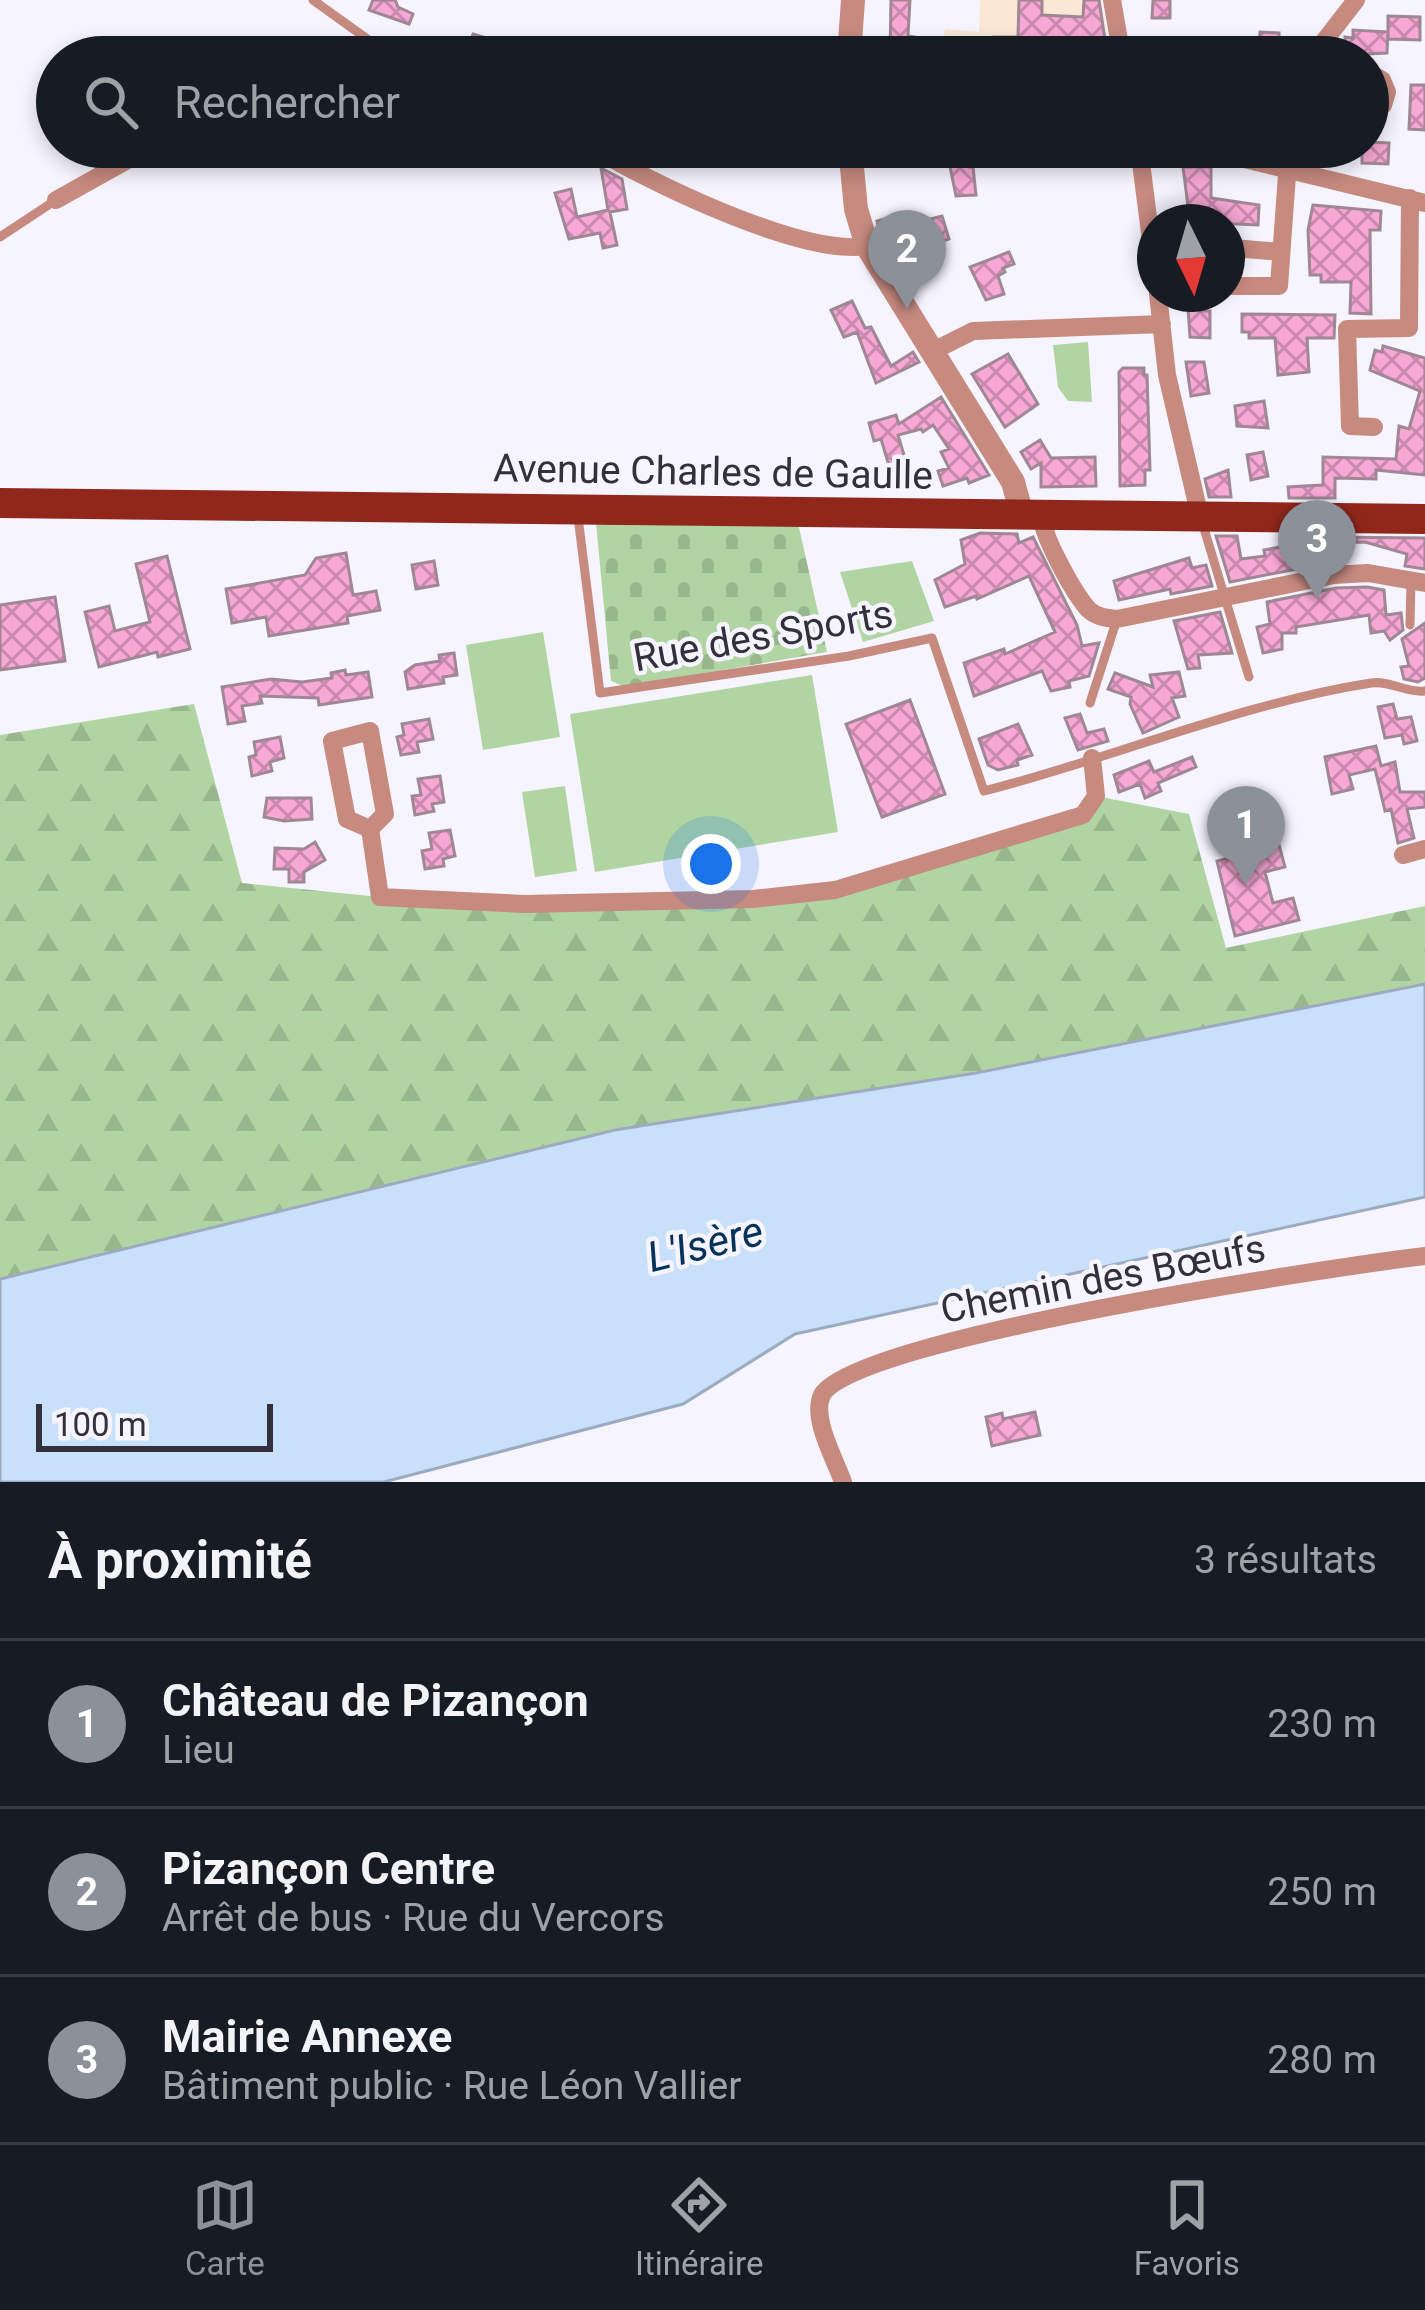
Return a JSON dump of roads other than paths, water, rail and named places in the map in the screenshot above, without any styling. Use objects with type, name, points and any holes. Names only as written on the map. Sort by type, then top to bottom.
[{"type":"main road","name":"Avenue Charles de Gaulle","points":[[0,503],[1425,519]]},
{"type":"street","points":[[850,36],[853,0]]},
{"type":"street","points":[[1112,0],[1118,36]]},
{"type":"street","points":[[1328,36],[1356,0]]},
{"type":"street","points":[[56,200],[113,168]]},
{"type":"street","points":[[626,168],[740,218],[843,250],[867,246]]},
{"type":"street","points":[[852,168],[856,209],[867,246],[1088,609],[1117,619],[1368,572],[1418,582]]},
{"type":"street","points":[[1141,168],[1146,204]]},
{"type":"street","points":[[1281,252],[1286,168]]},
{"type":"street","points":[[1320,168],[1417,200],[1409,328],[1347,329],[1350,426],[1374,427]]},
{"type":"street","points":[[1160,312],[1167,374],[1200,517]]},
{"type":"street","points":[[933,351],[973,331],[1162,324]]},
{"type":"street","points":[[370,731],[386,814],[370,829],[347,819],[332,741],[370,731]]},
{"type":"street","points":[[370,829],[380,897],[525,904],[753,898],[835,890],[1083,815],[1096,796],[1092,758]]},
{"type":"street","points":[[1403,855],[1425,850]]},
{"type":"street","name":"Chemin des Bœufs","points":[[843,1482],[818,1411],[823,1392],[839,1378],[936,1345],[1050,1319],[1329,1267],[1425,1256]]},
{"type":"lane","points":[[313,0],[364,36]]},
{"type":"lane","points":[[0,237],[56,200]]},
{"type":"lane","name":"Rue des Sports","points":[[578,509],[600,693],[836,659],[932,638],[983,791],[1282,700],[1379,681],[1409,692],[1425,691]]},
{"type":"lane","points":[[1200,517],[1249,677]]},
{"type":"lane","points":[[1410,625],[1418,582]]},
{"type":"lane","points":[[1090,704],[1117,619]]},
{"type":"water","name":"L'Isère","points":[[1425,984],[1425,1197],[795,1334],[683,1404],[384,1482],[0,1482],[0,1279],[615,1130],[976,1073]]},
{"type":"place","name":"Pizançon Centre","points":[[907,309]]},
{"type":"place","name":"Mairie Annexe","points":[[1317,599]]},
{"type":"place","name":"Château de Pizançon","points":[[1246,885]]}]
